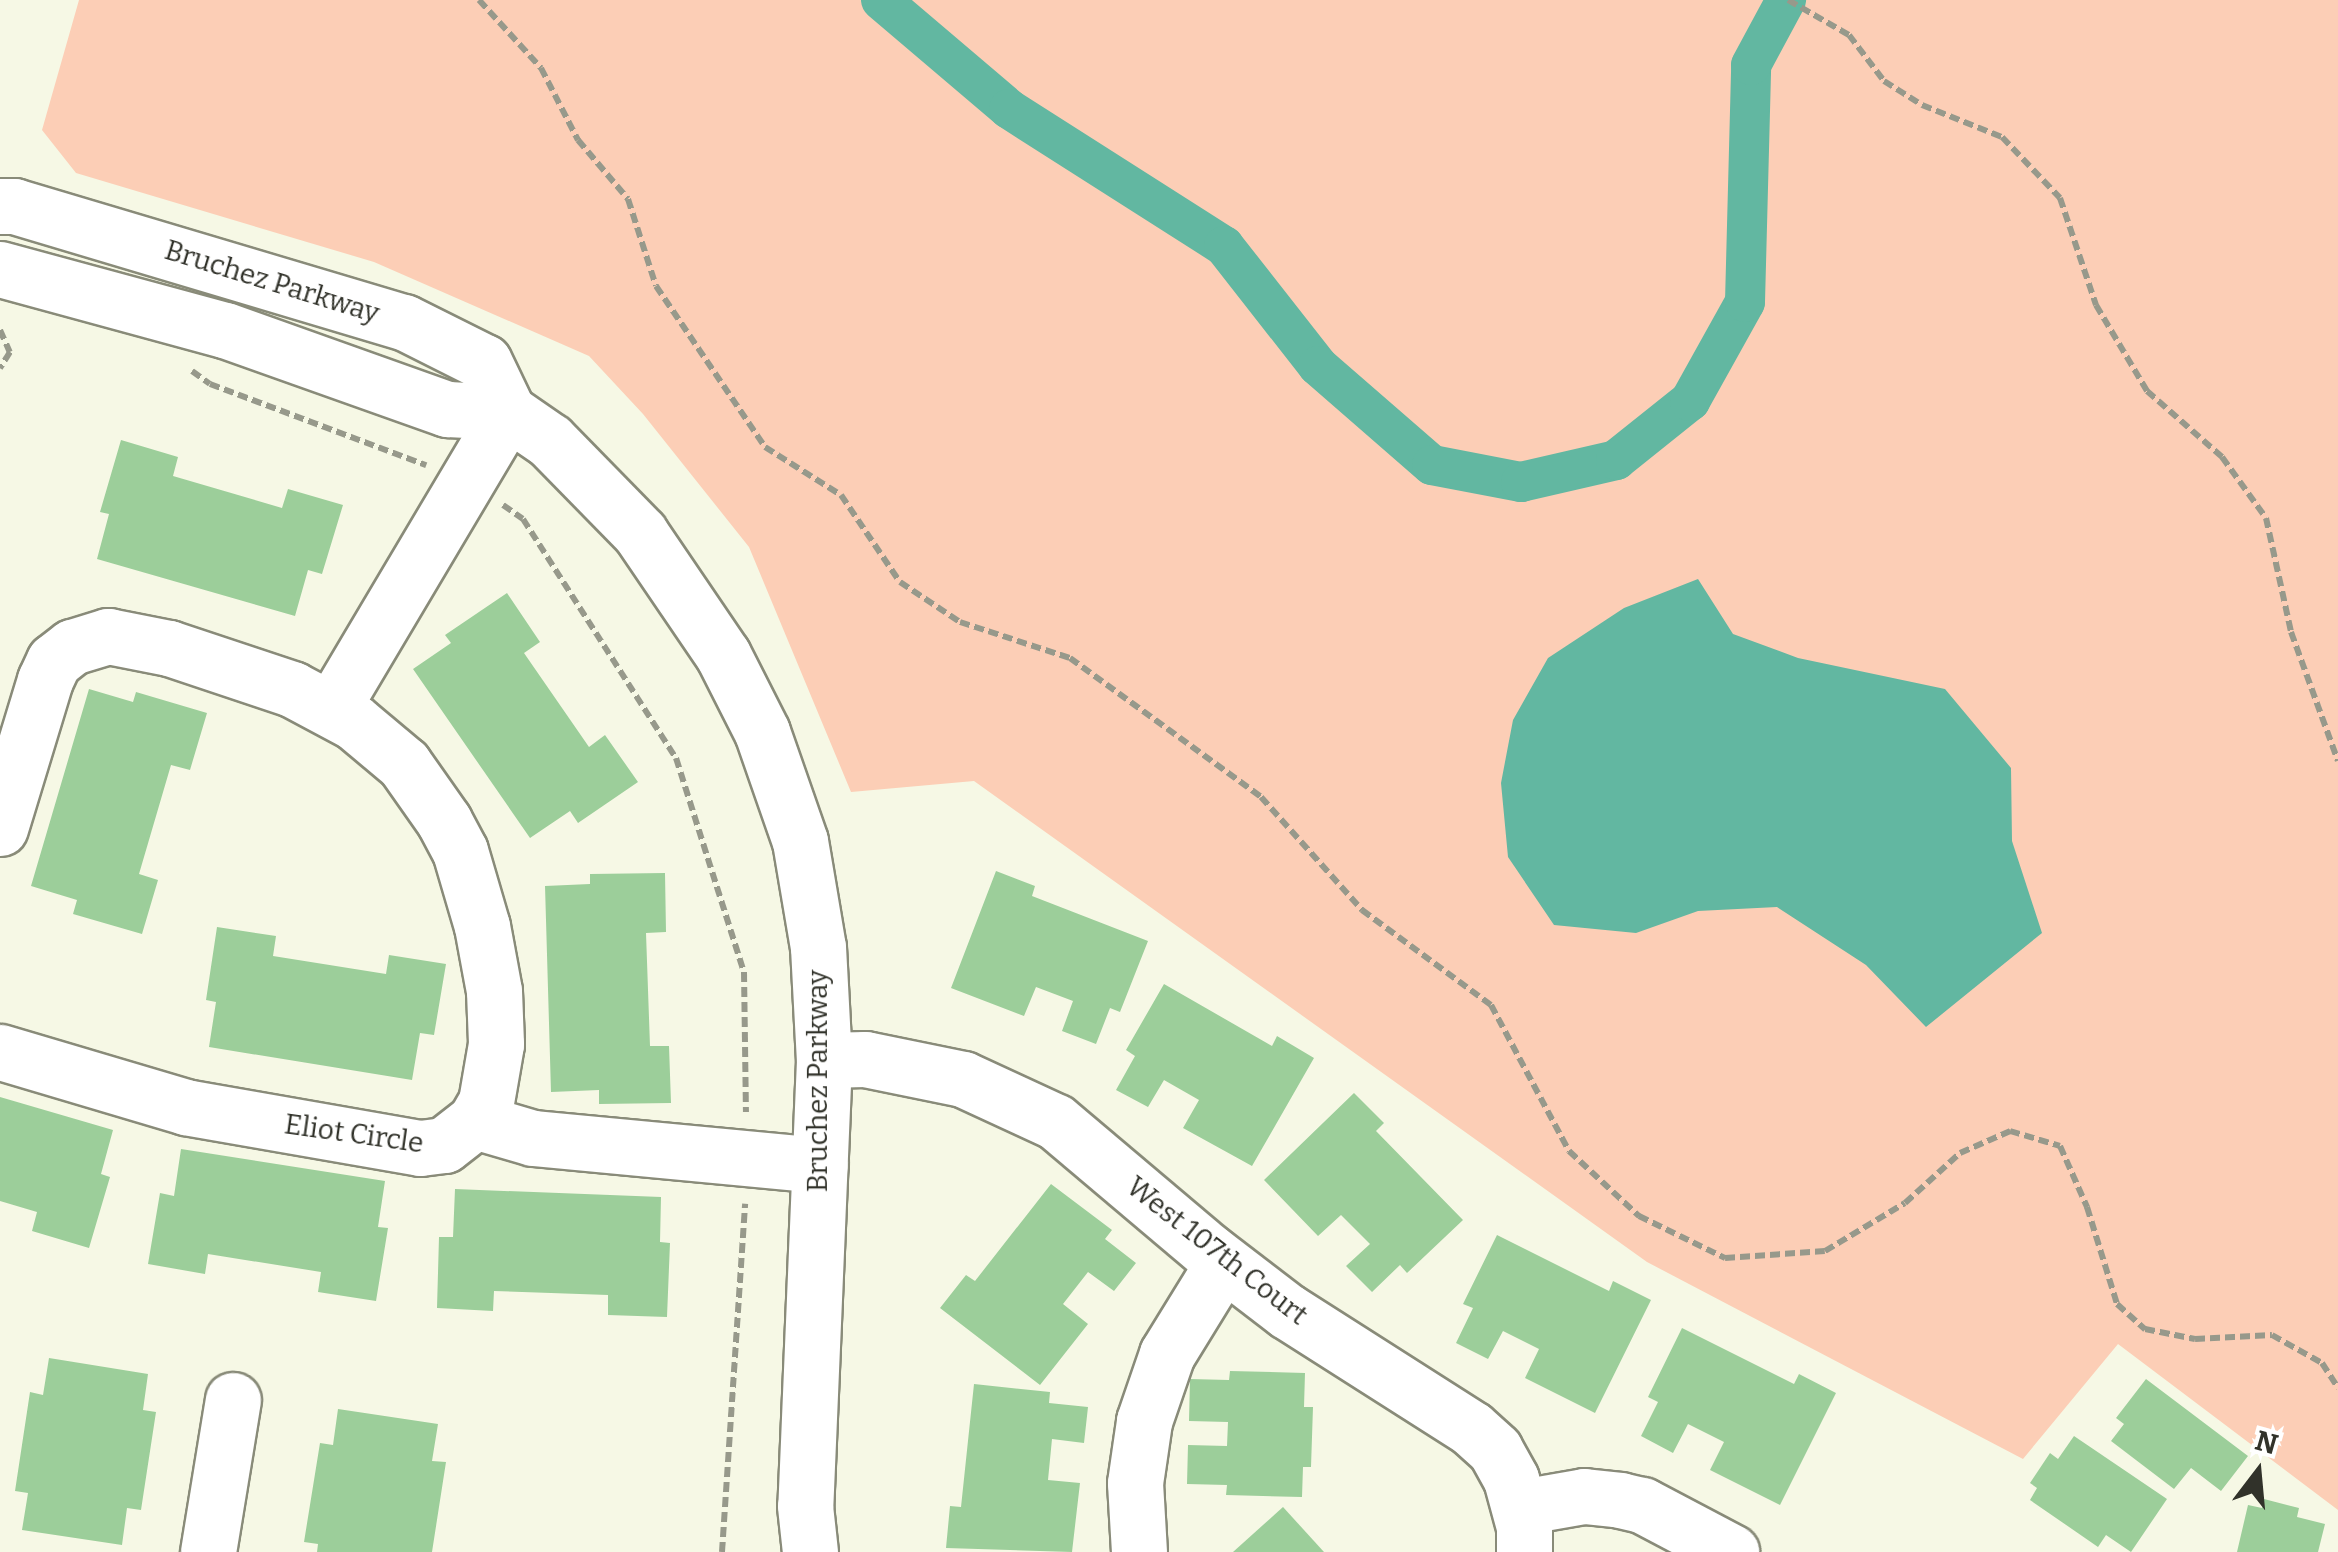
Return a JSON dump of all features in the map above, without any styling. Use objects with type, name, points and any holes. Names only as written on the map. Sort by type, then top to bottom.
[{"type":"street","name":"Bruchez Parkway","points":[[0,206],[404,322],[484,362],[508,412],[550,441],[600,487],[640,533],[724,655],[762,732],[800,841],[810,893],[824,1060],[806,1506],[810,1552]]},
{"type":"street","points":[[0,269],[225,330],[447,409],[508,412],[332,708]]},
{"type":"street","points":[[0,828],[54,661],[95,638],[108,636],[168,648],[292,688],[332,708],[404,764],[460,851],[482,926],[494,991],[495,1068],[486,1102],[476,1120],[533,1138],[820,1166]]},
{"type":"street","name":"Eliot Circle","points":[[0,1052],[186,1108],[388,1144],[444,1144],[476,1120]]},
{"type":"street","name":"West 107th Court","points":[[824,1060],[865,1059],[910,1065],[1006,1095],[1056,1122],[1223,1263],[1287,1311],[1472,1428],[1495,1450],[1522,1530]]},
{"type":"street","points":[[1139,1552],[1135,1482],[1148,1408],[1167,1354],[1223,1263]]},
{"type":"street","points":[[208,1552],[233,1400]]},
{"type":"street","points":[[1522,1530],[1584,1496],[1631,1502],[1731,1552]]},
{"type":"path","points":[[479,0],[541,68],[578,140],[628,199],[656,286],[766,447],[841,495],[900,582],[960,622],[1070,658],[1261,797],[1362,910],[1490,1005],[1569,1151],[1640,1216],[1725,1258],[1824,1251],[1905,1203],[1960,1152],[2010,1132],[2060,1146],[2086,1206],[2117,1304],[2145,1330],[2195,1339],[2272,1335],[2322,1363],[2338,1388]]},
{"type":"path","points":[[1788,0],[1849,35],[1884,81],[1922,105],[2002,137],[2060,198],[2096,305],[2147,391],[2222,457],[2266,518],[2291,632],[2338,761]]},
{"type":"path","points":[[0,330],[10,352],[0,368]]},
{"type":"path","points":[[179,360],[210,384],[467,480],[523,518],[676,758],[744,972],[746,1160],[722,1552]]},
{"type":"shaded area","points":[[79,0],[2338,0],[2338,1510],[2118,1344],[2023,1459],[1647,1262],[974,781],[851,792],[749,547],[643,414],[589,356],[374,262],[76,173],[42,130]]},
{"type":"water","points":[[1698,579],[1733,634],[1798,658],[1945,689],[2011,768],[2012,841],[2042,933],[1926,1027],[1866,965],[1777,907],[1698,911],[1636,933],[1554,925],[1508,857],[1501,783],[1513,720],[1548,658],[1624,608]]},
{"type":"building","points":[[121,440],[178,457],[173,476],[282,508],[288,489],[343,505],[322,574],[308,570],[295,616],[97,559],[109,514],[100,512]]},
{"type":"building","points":[[507,593],[540,642],[524,653],[589,747],[605,735],[638,782],[578,823],[570,811],[530,838],[413,669],[451,643],[445,635]]},
{"type":"building","points":[[89,689],[133,702],[136,692],[207,713],[190,770],[171,765],[139,874],[158,880],[142,934],[73,914],[77,900],[31,886]]},
{"type":"building","points":[[996,871],[1035,886],[1032,896],[1148,941],[1120,1012],[1110,1008],[1096,1044],[1062,1031],[1073,1001],[1036,987],[1024,1016],[951,988]]},
{"type":"building","points":[[665,873],[666,932],[646,933],[650,1046],[669,1046],[671,1103],[599,1104],[599,1090],[551,1092],[545,886],[590,884],[590,874]]},
{"type":"building","points":[[217,927],[276,936],[273,956],[386,974],[389,955],[446,964],[434,1035],[420,1033],[412,1080],[209,1047],[216,1002],[206,1000]]},
{"type":"building","points":[[1164,984],[1272,1046],[1277,1036],[1314,1058],[1252,1166],[1183,1128],[1199,1100],[1164,1080],[1148,1107],[1116,1090],[1135,1056],[1126,1050]]},
{"type":"building","points":[[1354,1093],[1384,1123],[1376,1131],[1463,1220],[1407,1273],[1400,1265],[1372,1292],[1346,1266],[1370,1244],[1341,1215],[1318,1236],[1264,1180]]},
{"type":"building","points":[[0,1097],[113,1130],[101,1174],[110,1177],[89,1248],[32,1231],[37,1212],[0,1201]]},
{"type":"building","points":[[181,1149],[385,1181],[378,1227],[388,1228],[376,1301],[318,1292],[321,1272],[208,1254],[205,1274],[148,1264],[160,1193],[174,1196]]},
{"type":"building","points":[[1051,1184],[1112,1230],[1105,1239],[1136,1263],[1114,1291],[1088,1272],[1063,1304],[1088,1324],[1040,1385],[940,1308],[966,1275],[975,1281]]},
{"type":"building","points":[[455,1189],[661,1197],[660,1242],[670,1243],[667,1317],[608,1315],[608,1295],[494,1291],[493,1311],[437,1308],[439,1237],[453,1237]]},
{"type":"building","points":[[1497,1235],[1609,1291],[1613,1281],[1651,1300],[1595,1413],[1525,1378],[1539,1349],[1503,1331],[1488,1359],[1456,1343],[1473,1308],[1463,1304]]},
{"type":"building","points":[[1682,1328],[1794,1384],[1799,1374],[1836,1393],[1780,1505],[1710,1470],[1724,1442],[1688,1424],[1673,1453],[1641,1436],[1658,1402],[1648,1397]]},
{"type":"building","points":[[49,1358],[148,1374],[143,1410],[156,1412],[141,1510],[127,1508],[122,1545],[22,1530],[28,1493],[15,1491],[30,1392],[43,1395]]},
{"type":"building","points":[[1230,1371],[1305,1373],[1304,1407],[1313,1407],[1311,1467],[1303,1467],[1302,1497],[1226,1495],[1227,1485],[1187,1484],[1188,1445],[1227,1446],[1228,1422],[1189,1421],[1190,1379],[1229,1380]]},
{"type":"building","points":[[2146,1379],[2248,1456],[2221,1491],[2191,1468],[2174,1489],[2111,1441],[2124,1424],[2116,1418]]},
{"type":"building","points":[[974,1384],[1050,1392],[1049,1403],[1088,1407],[1084,1443],[1052,1439],[1048,1480],[1080,1483],[1072,1552],[946,1548],[950,1506],[961,1507]]},
{"type":"building","points":[[338,1409],[438,1424],[432,1461],[446,1462],[432,1552],[317,1552],[318,1544],[304,1542],[320,1443],[333,1445]]},
{"type":"building","points":[[2074,1436],[2167,1499],[2131,1552],[2106,1535],[2098,1547],[2030,1500],[2037,1488],[2030,1483],[2050,1453],[2058,1459]]},
{"type":"building","points":[[2264,1499],[2299,1508],[2297,1517],[2325,1524],[2318,1552],[2237,1552],[2248,1505],[2262,1508]]},
{"type":"building","points":[[1283,1507],[1324,1552],[1233,1552]]},
{"type":"waterway","points":[[881,0],[1009,109],[1224,246],[1318,366],[1432,465],[1521,482],[1616,460],[1690,401],[1745,302],[1751,65],[1786,0]]}]
